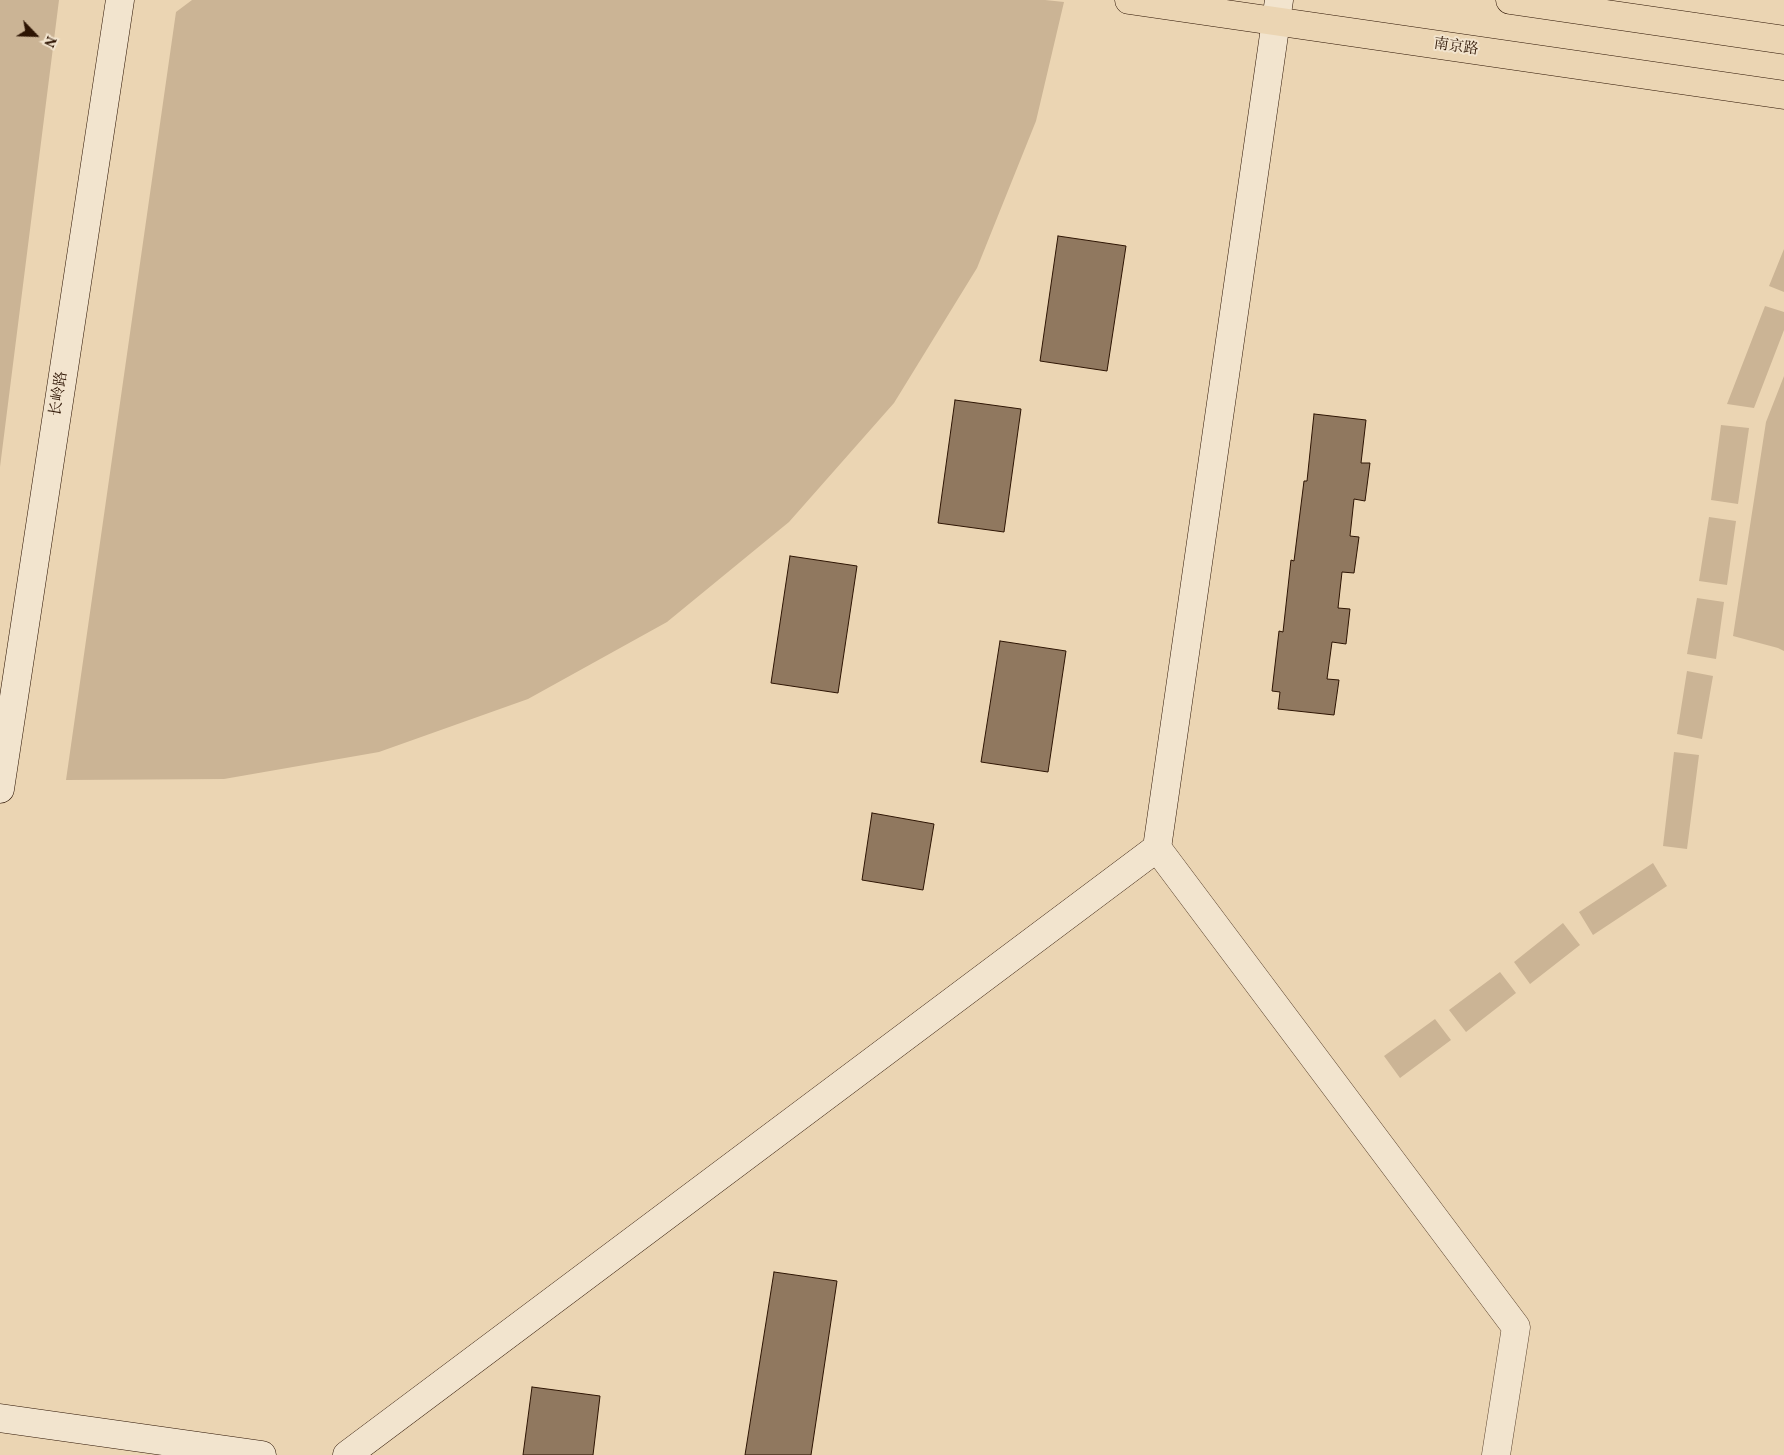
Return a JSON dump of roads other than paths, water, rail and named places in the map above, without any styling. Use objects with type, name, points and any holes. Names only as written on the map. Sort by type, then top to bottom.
[{"type":"main road","name":"南京路","points":[[1129,0],[1277,11],[1784,95]]},
{"type":"main road","points":[[1510,0],[1784,40]]},
{"type":"street","name":"长岭路","points":[[0,788],[120,0]]},
{"type":"street","points":[[347,1455],[1156,848],[1277,11]]},
{"type":"street","points":[[1156,848],[1516,1326],[1496,1455]]},
{"type":"street","points":[[0,1418],[262,1455]]}]
